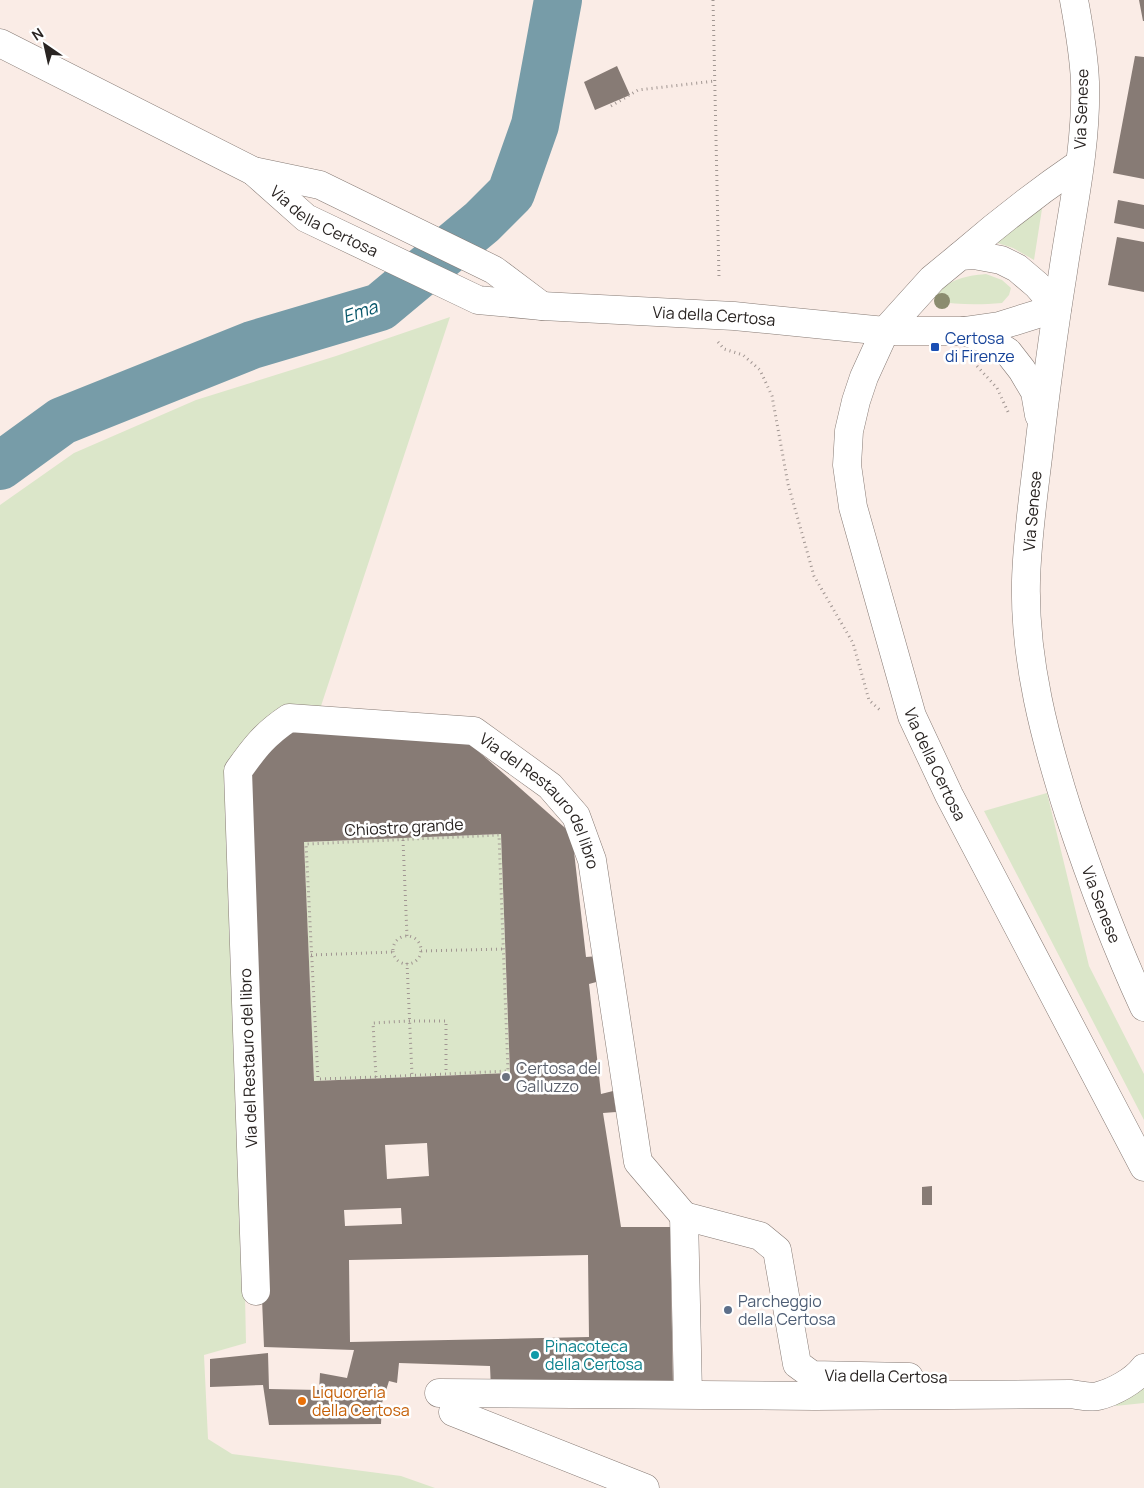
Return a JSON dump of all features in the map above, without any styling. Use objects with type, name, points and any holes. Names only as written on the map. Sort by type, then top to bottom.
[{"type":"street","name":"Via Senese","points":[[1074,0],[1081,35],[1085,82],[1084,131],[1041,424],[1026,581],[1028,635],[1033,674],[1044,726],[1060,784],[1084,859],[1109,925],[1144,1005]]},
{"type":"street","name":"Via della Certosa","points":[[0,43],[253,170],[320,185],[494,270],[542,306]]},
{"type":"street","name":"Via della Certosa","points":[[1079,164],[1045,187],[932,279],[885,331],[864,377],[856,401],[850,431],[847,465],[853,507],[912,716],[949,795],[1144,1167]]},
{"type":"street","name":"Via della Certosa","points":[[253,170],[306,218],[478,300],[542,306],[734,316],[885,331],[964,331],[999,326],[1057,308]]},
{"type":"street","points":[[960,256],[974,255],[1001,260],[1017,268],[1037,285],[1057,308]]},
{"type":"street","name":"Via della Certosa","points":[[964,331],[991,341],[1008,352],[1022,370],[1035,392],[1041,424]]},
{"type":"street","name":"Via del Restauro del libro","points":[[256,1291],[238,771],[270,731],[289,718],[474,731],[550,786],[576,816],[592,860],[638,1162],[684,1216]]},
{"type":"street","name":"Via della Certosa","points":[[684,1216],[760,1236],[777,1250],[797,1364],[812,1375],[1029,1380],[1070,1394]]},
{"type":"street","points":[[684,1216],[688,1394]]},
{"type":"street","name":"Via della Certosa","points":[[646,1488],[446,1403],[688,1394],[815,1396],[1070,1394],[1096,1397],[1137,1376],[1144,1368]]},
{"type":"path","points":[[713,0],[719,278]]},
{"type":"path","points":[[611,106],[638,90],[715,81]]},
{"type":"path","points":[[713,336],[724,349],[743,355],[760,370],[772,396],[788,484],[814,576],[854,643],[869,700],[888,717],[912,716]]},
{"type":"path","points":[[975,365],[998,388],[1012,420]]},
{"type":"path","name":"Chiostro grande","points":[[376,1077],[318,1079],[306,844],[499,835],[508,1071],[446,1074]]},
{"type":"path","points":[[403,840],[407,936]]},
{"type":"path","points":[[407,936],[418,940],[421,951],[416,960],[407,963],[399,960],[394,952],[396,942],[407,936]]},
{"type":"path","points":[[421,951],[503,949]]},
{"type":"path","points":[[311,955],[394,952]]},
{"type":"path","points":[[407,963],[412,1075]]},
{"type":"path","points":[[409,1021],[446,1021],[446,1074],[376,1077],[373,1023],[409,1021]]},
{"type":"green space","points":[[1044,196],[1034,260],[1013,248],[988,240]]},
{"type":"green space","points":[[986,274],[1002,280],[1011,288],[1009,295],[1002,303],[968,304],[935,301],[936,293],[953,281]]},
{"type":"green space","points":[[450,317],[321,706],[272,720],[234,761],[246,1343],[204,1355],[208,1439],[232,1454],[401,1476],[435,1488],[0,1488],[0,505],[74,453],[196,400],[336,356]]},
{"type":"green space","points":[[1047,793],[1089,966],[1144,1074],[1144,1120],[984,811]]},
{"type":"green space","points":[[501,834],[510,1073],[314,1081],[304,842]]},
{"type":"green space","points":[[1144,1378],[1144,1403],[1115,1406],[1141,1382]]},
{"type":"building","points":[[1139,0],[1144,0],[1144,21],[1143,21]]},
{"type":"building","points":[[1135,56],[1144,57],[1144,179],[1113,173]]},
{"type":"building","points":[[617,66],[630,95],[595,110],[584,82]]},
{"type":"building","points":[[1118,200],[1144,205],[1144,229],[1114,223]]},
{"type":"building","points":[[1117,237],[1144,242],[1144,292],[1108,285]]},
{"type":"building","name":"Certosa del Galluzzo","points":[[287,725],[461,736],[572,834],[586,957],[599,956],[600,981],[589,984],[601,1094],[613,1091],[616,1112],[603,1113],[621,1227],[670,1227],[673,1385],[491,1389],[490,1366],[399,1363],[397,1383],[389,1381],[382,1403],[381,1424],[269,1425],[263,1385],[210,1387],[210,1359],[268,1353],[269,1389],[319,1390],[320,1373],[347,1378],[354,1350],[264,1347],[240,771]],"holes":[[[501,834],[510,1073],[314,1081],[304,842]],[[427,1143],[429,1176],[387,1179],[385,1145]],[[401,1208],[402,1224],[345,1226],[344,1210]],[[588,1255],[589,1337],[350,1342],[349,1260]]]},
{"type":"building","points":[[932,1186],[932,1205],[922,1205],[922,1187]]},
{"type":"waterway","name":"Ema","points":[[0,466],[62,421],[252,345],[380,307],[482,222],[511,193],[535,125],[558,0]]},
{"type":"place","name":"Certosa di Firenze","points":[[935,347]]},
{"type":"place","name":"Certosa del Galluzzo","points":[[506,1077]]},
{"type":"place","name":"Parcheggio della Certosa","points":[[728,1310]]},
{"type":"place","name":"Pinacoteca della Certosa","points":[[535,1355]]},
{"type":"place","name":"Liquoreria della Certosa","points":[[302,1401]]}]
